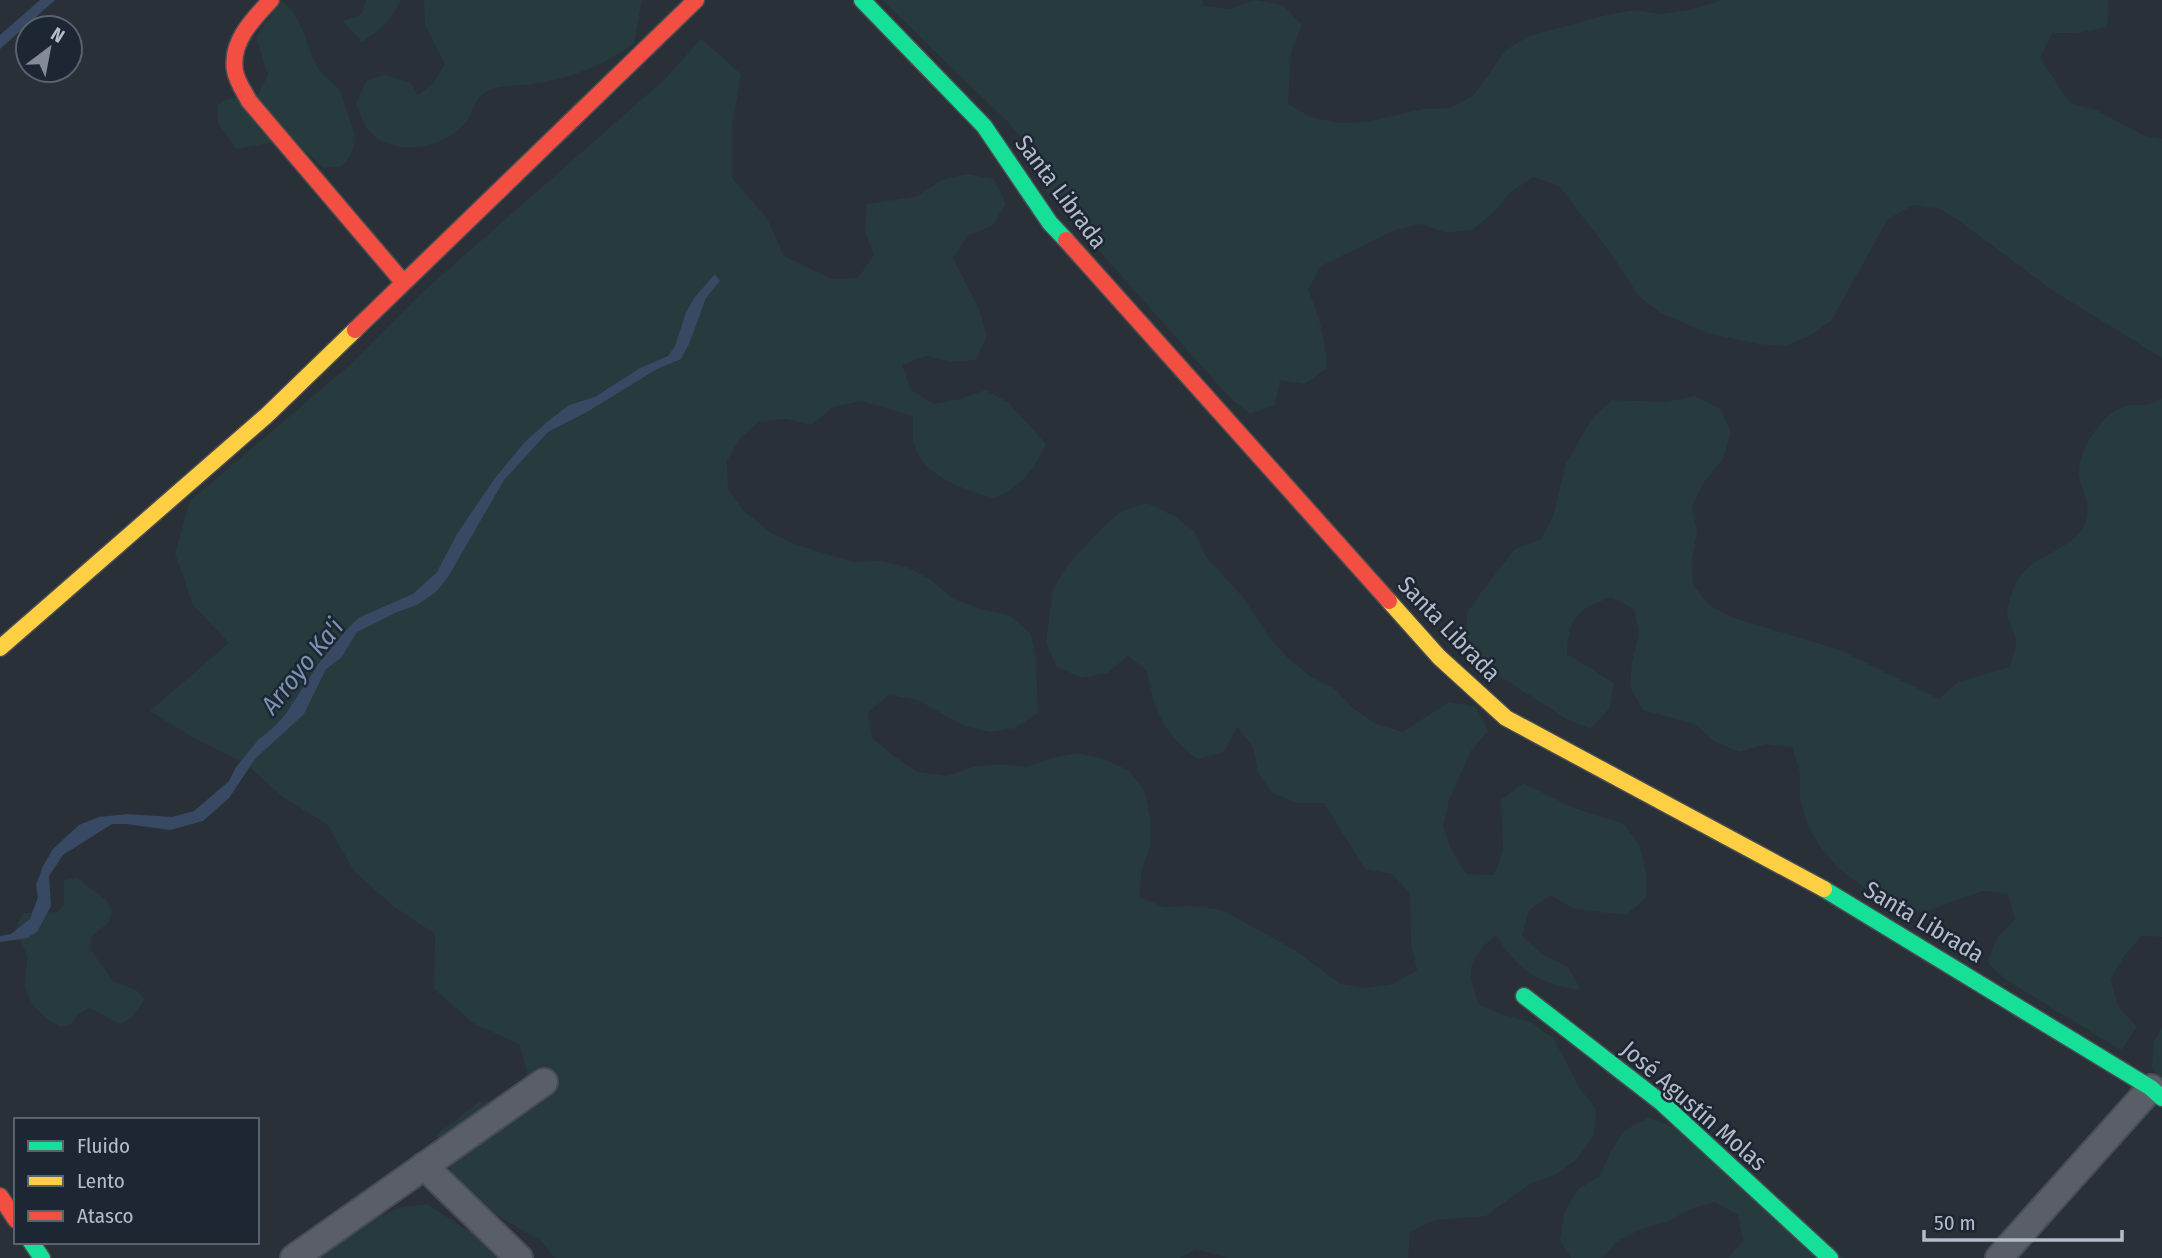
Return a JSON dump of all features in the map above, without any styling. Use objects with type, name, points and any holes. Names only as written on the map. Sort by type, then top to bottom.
[{"type":"street","points":[[271,0],[251,20],[236,47],[235,70],[249,101],[403,282]]},
{"type":"street","points":[[0,649],[266,416],[696,0]]},
{"type":"street","name":"Santa Librada","points":[[862,0],[984,126],[1049,223],[1281,482],[1439,657],[1506,718],[1853,905],[2157,1093]]},
{"type":"street","name":"José Agustín Molas","points":[[1524,996],[1662,1103],[1830,1258]]},
{"type":"street","points":[[294,1258],[544,1082]]},
{"type":"street","points":[[1999,1258],[2157,1093]]},
{"type":"street","points":[[424,1166],[519,1258]]},
{"type":"street","points":[[0,1196],[14,1217]]},
{"type":"green space","points":[[282,0],[299,22],[318,68],[336,86],[343,98],[355,140],[352,152],[342,166],[323,168],[293,139],[236,149],[218,123],[218,105],[228,99],[258,94],[268,75],[256,37]]},
{"type":"green space","points":[[366,0],[401,0],[384,24],[362,42],[343,21],[362,14]]},
{"type":"green space","points":[[424,0],[642,0],[634,43],[599,65],[545,82],[490,90],[476,102],[465,123],[444,139],[418,147],[392,145],[370,132],[356,104],[366,81],[384,75],[410,82],[418,95],[433,83],[445,64],[425,25]]},
{"type":"green space","points":[[882,0],[1202,0],[1203,6],[1229,9],[1256,0],[1283,5],[1302,25],[1291,52],[1288,104],[1311,117],[1339,123],[1365,122],[1423,109],[1450,108],[1474,95],[1506,50],[1529,36],[1634,10],[1661,14],[1689,10],[1723,0],[2109,0],[2107,27],[2077,33],[2052,33],[2040,58],[2070,103],[2096,110],[2145,136],[2162,139],[2162,358],[2055,292],[1940,209],[1913,205],[1888,219],[1831,321],[1809,336],[1785,346],[1758,344],[1707,333],[1659,312],[1638,295],[1609,251],[1559,186],[1533,177],[1511,192],[1493,213],[1472,230],[1446,233],[1421,224],[1395,230],[1321,266],[1308,290],[1321,328],[1327,368],[1305,384],[1280,380],[1275,405],[1250,414],[1230,398],[1045,190],[1043,165],[1010,124]]},
{"type":"green space","points":[[701,39],[741,74],[732,126],[732,178],[767,218],[784,256],[832,279],[858,278],[874,255],[865,231],[867,204],[918,196],[941,180],[966,174],[994,179],[1006,204],[992,226],[967,236],[953,258],[979,309],[987,335],[976,360],[951,362],[926,356],[902,365],[911,390],[934,404],[985,390],[1009,403],[1046,444],[1036,463],[1020,482],[994,498],[944,479],[923,462],[917,451],[913,435],[913,416],[862,401],[833,407],[812,425],[786,419],[760,421],[740,438],[727,461],[728,489],[744,511],[772,533],[797,545],[853,562],[880,561],[907,567],[931,580],[954,599],[1009,615],[1031,634],[1036,659],[1038,713],[1015,728],[990,732],[964,726],[918,700],[889,695],[868,712],[872,738],[918,772],[947,776],[973,767],[1000,764],[1027,767],[1078,753],[1104,759],[1128,770],[1145,791],[1151,845],[1142,869],[1139,897],[1164,907],[1193,906],[1222,910],[1295,950],[1340,984],[1366,988],[1393,984],[1417,970],[1411,945],[1410,893],[1392,874],[1365,869],[1324,803],[1298,803],[1272,793],[1258,773],[1253,747],[1237,727],[1224,752],[1198,759],[1176,740],[1162,721],[1153,699],[1147,671],[1128,656],[1107,673],[1081,678],[1056,666],[1046,642],[1053,589],[1067,566],[1102,528],[1122,511],[1147,503],[1174,516],[1195,532],[1206,557],[1242,596],[1272,641],[1290,660],[1311,677],[1335,689],[1354,709],[1376,724],[1403,732],[1449,702],[1476,707],[1488,731],[1471,751],[1449,800],[1443,827],[1452,851],[1466,874],[1494,875],[1503,851],[1501,800],[1523,783],[1571,807],[1624,824],[1640,846],[1646,873],[1646,898],[1626,915],[1574,909],[1551,895],[1529,910],[1522,936],[1542,954],[1568,967],[1581,990],[1553,984],[1531,974],[1504,948],[1496,935],[1479,951],[1472,966],[1472,982],[1479,1005],[1531,1022],[1554,1039],[1579,1087],[1596,1109],[1594,1135],[1577,1159],[1555,1175],[1531,1183],[1486,1216],[1434,1220],[1410,1232],[1408,1258],[1227,1258],[1196,1249],[1180,1258],[555,1258],[541,1241],[495,1214],[456,1183],[436,1135],[479,1102],[533,1096],[520,1045],[473,1023],[434,989],[435,934],[393,906],[354,871],[328,825],[284,798],[245,763],[197,740],[150,711],[229,643],[193,605],[175,554],[190,501],[351,364],[425,290],[665,79]]},
{"type":"green space","points":[[1695,396],[1721,409],[1731,434],[1723,459],[1704,482],[1692,506],[1697,533],[1692,559],[1693,585],[1710,606],[1734,618],[1840,650],[1939,699],[1958,682],[2010,667],[2016,641],[2007,616],[2013,589],[2029,567],[2071,541],[2085,523],[2087,509],[2079,471],[2083,453],[2093,434],[2114,411],[2127,405],[2150,404],[2162,398],[2162,937],[2142,936],[2124,956],[2111,980],[2118,1006],[2137,1027],[2121,1050],[2006,980],[1987,962],[1997,938],[2015,919],[2008,893],[1982,891],[1930,910],[1904,912],[1880,900],[1837,867],[1807,824],[1800,799],[1800,772],[1792,747],[1765,744],[1740,752],[1715,742],[1695,724],[1643,710],[1630,687],[1632,661],[1639,635],[1634,609],[1611,597],[1582,611],[1570,631],[1567,654],[1614,683],[1609,709],[1590,729],[1567,719],[1479,663],[1466,640],[1467,613],[1515,549],[1541,539],[1554,514],[1566,463],[1593,417],[1612,400],[1666,402]]},
{"type":"green space","points":[[77,878],[106,900],[112,910],[109,922],[91,937],[90,949],[113,981],[136,990],[145,999],[131,1018],[120,1024],[89,1008],[71,1024],[60,1027],[36,1008],[28,995],[25,977],[27,958],[18,937],[19,921],[24,913],[57,912],[64,904],[64,880]]},
{"type":"green space","points":[[2162,1028],[2162,1081],[2152,1067],[2154,1041]]},
{"type":"green space","points":[[1648,1118],[1674,1127],[1844,1258],[1728,1258],[1743,1241],[1738,1215],[1715,1202],[1690,1209],[1667,1222],[1641,1229],[1616,1242],[1602,1258],[1571,1258],[1560,1239],[1564,1213],[1578,1189],[1600,1176],[1610,1152],[1625,1130]]},
{"type":"green space","points":[[427,1204],[467,1230],[489,1240],[513,1258],[283,1258],[402,1207]]},
{"type":"water","points":[[40,0],[55,0],[39,14],[24,14]]},
{"type":"water","points":[[14,23],[14,37],[0,49],[0,35]]},
{"type":"water","points":[[715,274],[720,281],[706,298],[681,359],[657,369],[587,412],[548,432],[504,480],[448,577],[436,592],[417,605],[357,632],[341,658],[326,669],[304,714],[255,759],[229,798],[203,821],[170,830],[112,824],[63,855],[49,876],[51,906],[37,932],[27,938],[0,942],[0,936],[11,934],[30,919],[38,897],[36,885],[43,866],[53,849],[79,825],[99,817],[127,814],[172,817],[194,811],[229,781],[236,767],[259,739],[285,715],[319,663],[348,628],[360,617],[413,594],[437,572],[457,534],[495,478],[524,443],[569,405],[595,397],[640,368],[668,356],[675,346],[686,312]]},
{"type":"traffic: fast","points":[[862,0],[984,126],[1050,223],[1066,240]]},
{"type":"traffic: fast","points":[[1824,889],[2151,1088],[2162,1098]]},
{"type":"traffic: fast","points":[[1524,996],[1662,1103],[1830,1258]]},
{"type":"traffic: fast","points":[[32,1244],[42,1258]]},
{"type":"traffic: slow","points":[[0,648],[266,416],[355,330]]},
{"type":"traffic: slow","points":[[1389,601],[1439,657],[1506,718],[1824,889]]},
{"type":"traffic: jam","points":[[271,0],[250,23],[239,41],[234,60],[239,83],[249,101],[403,282]]},
{"type":"traffic: jam","points":[[355,330],[696,0]]},
{"type":"traffic: jam","points":[[1066,240],[1389,601]]},
{"type":"traffic: jam","points":[[0,1196],[14,1217]]},
{"type":"water label","name":"Arroyo Ka'i","points":[[302,666]]}]
